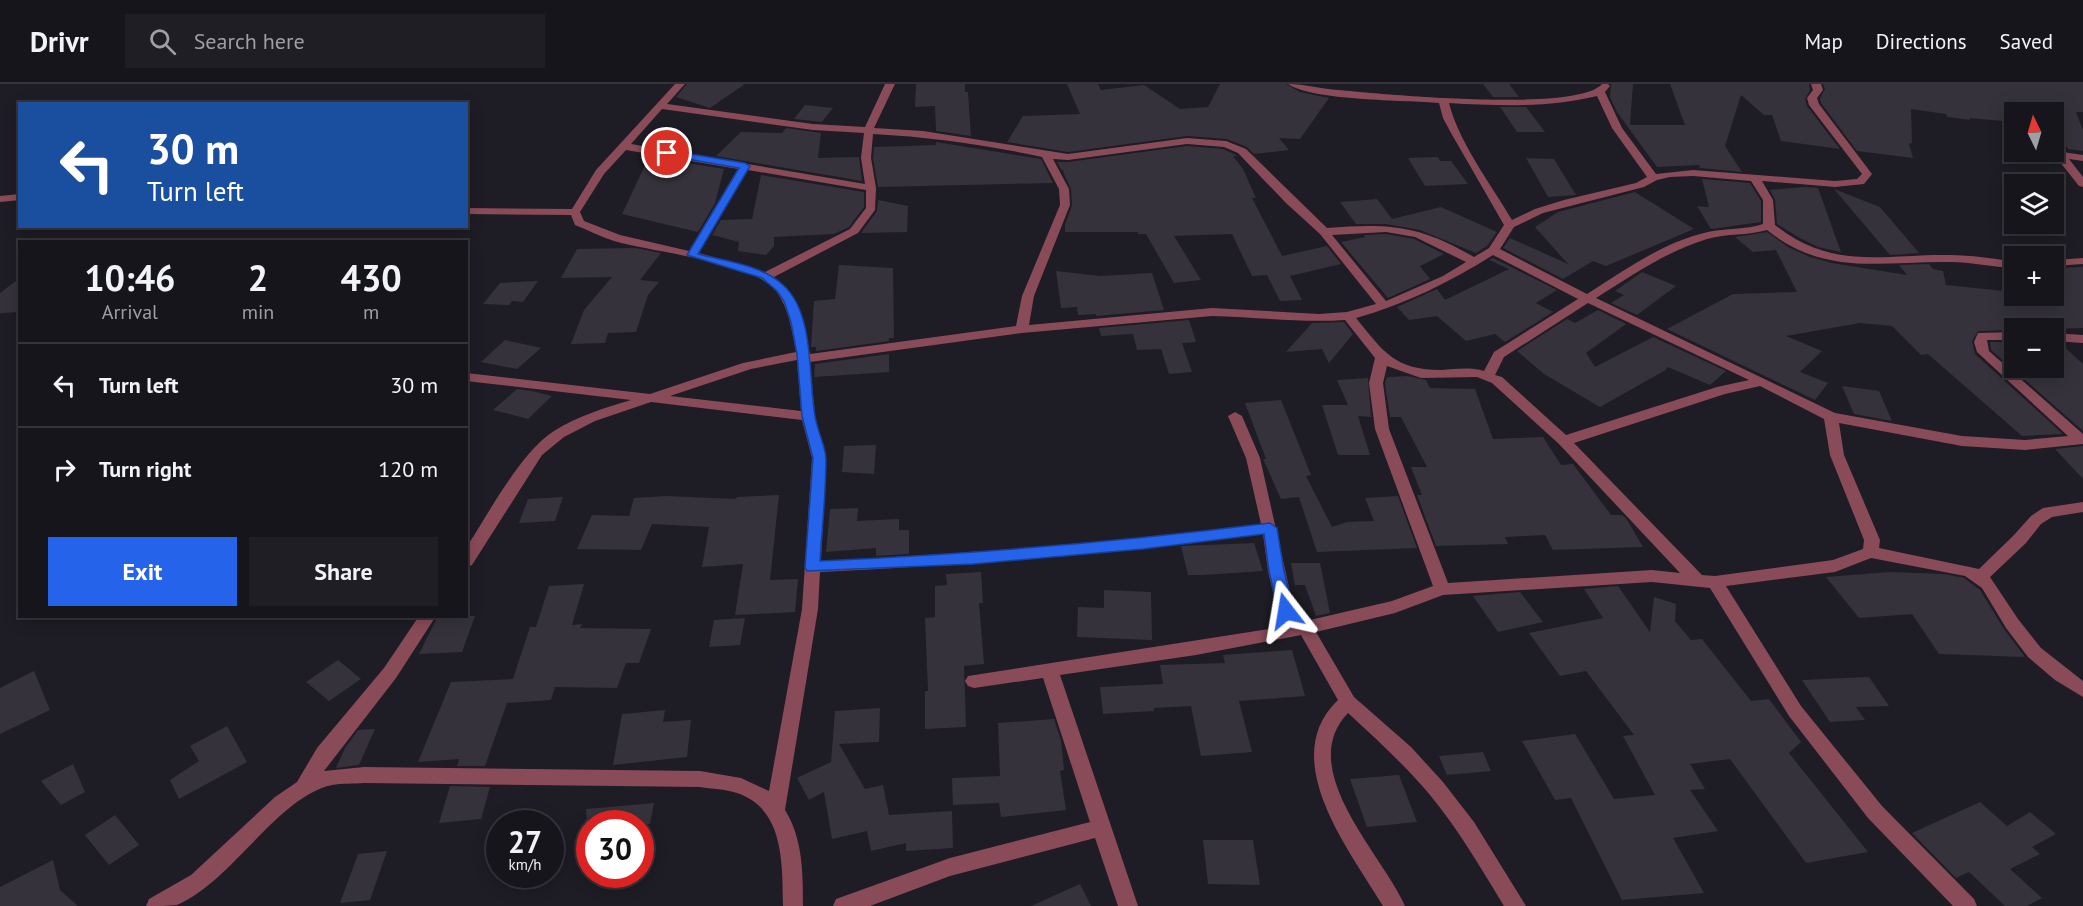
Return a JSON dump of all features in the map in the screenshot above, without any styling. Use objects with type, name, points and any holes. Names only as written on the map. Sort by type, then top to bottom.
[{"type":"street","points":[[766,276],[854,231],[871,207],[871,188],[866,158],[869,129],[890,84]]},
{"type":"street","points":[[1293,84],[1358,93],[1523,102],[1563,100],[1603,88],[1617,128],[1653,178]]},
{"type":"street","points":[[468,558],[537,452],[559,434],[590,418],[748,366],[803,356],[1022,329],[1212,312],[1262,313],[1319,318],[1348,316],[1384,306],[1447,279],[1493,250],[1510,225],[1568,202],[1615,192],[1653,178],[1670,174],[1693,173],[1835,184],[1860,183],[1867,174],[1814,105],[1812,98],[1818,90],[1816,84]]},
{"type":"street","points":[[575,212],[600,172],[660,106],[674,85]]},
{"type":"street","points":[[1443,99],[1448,118],[1510,225]]},
{"type":"street","points":[[660,106],[813,127],[869,129],[947,137],[1068,157],[1187,141],[1226,144],[1242,151],[1290,201],[1324,232],[1384,306]]},
{"type":"street","points":[[623,146],[871,188]]},
{"type":"street","points":[[2064,153],[2083,158]]},
{"type":"street","points":[[1022,329],[1028,296],[1065,205],[1065,189],[1046,155]]},
{"type":"street","points":[[2064,160],[2083,184]]},
{"type":"street","points":[[692,255],[745,166]]},
{"type":"street","points":[[1755,179],[1768,200],[1769,226],[1789,242],[1815,254],[1874,262],[1952,258],[2004,264]]},
{"type":"street","points":[[0,199],[18,197]]},
{"type":"street","points":[[468,211],[575,212]]},
{"type":"street","points":[[575,212],[579,223],[617,238],[692,255],[766,276],[782,289],[797,322],[803,356],[808,416],[819,458],[808,620],[776,809],[791,850],[793,906]]},
{"type":"street","points":[[1488,375],[1499,355],[1665,250],[1709,235],[1752,231],[1769,226]]},
{"type":"street","points":[[1324,232],[1399,229],[1444,243],[1475,262]]},
{"type":"street","points":[[1493,250],[1586,298],[1831,417],[1962,441],[2025,445],[2082,439]]},
{"type":"street","points":[[2064,262],[2083,261]]},
{"type":"street","points":[[1348,316],[1382,358],[1396,366],[1421,374],[1488,375],[1497,380],[1564,441],[1695,579]]},
{"type":"street","points":[[2004,336],[1983,336],[1980,342],[1983,352],[2004,370]]},
{"type":"street","points":[[2064,338],[2083,339]]},
{"type":"street","points":[[1382,358],[1376,383],[1382,429],[1442,590]]},
{"type":"street","points":[[468,377],[808,416]]},
{"type":"street","points":[[2013,378],[2082,439]]},
{"type":"street","points":[[1564,441],[1722,390],[1760,382]]},
{"type":"street","points":[[1235,416],[1253,458],[1270,528],[1276,571],[1298,629],[1348,702],[1404,753],[1436,788],[1467,828],[1516,906]]},
{"type":"street","points":[[1831,417],[1837,455],[1872,540],[1870,552]]},
{"type":"street","points":[[1981,576],[2020,539],[2036,520],[2048,512],[2083,507]]},
{"type":"street","points":[[812,567],[974,559],[1143,544],[1270,528]]},
{"type":"street","points":[[974,681],[1298,629],[1395,607],[1442,590],[1652,576],[1716,582],[1835,566],[1870,552],[1969,571],[1981,576],[1991,586],[2007,616],[2031,648],[2061,675],[2083,690]]},
{"type":"street","points":[[1716,582],[1794,711],[1875,812],[1967,906]]},
{"type":"street","points":[[304,788],[324,754],[390,673],[427,618]]},
{"type":"street","points":[[1049,670],[1128,906]]},
{"type":"street","points":[[1348,702],[1327,727],[1323,745],[1324,771],[1329,794],[1360,851],[1395,906]]},
{"type":"street","points":[[156,906],[198,882],[282,803],[304,788],[330,777],[700,779],[747,788],[776,809]]},
{"type":"street","points":[[843,906],[950,867],[1102,827]]},
{"type":"building","points":[[687,84],[745,84],[710,108],[676,97]]},
{"type":"building","points":[[916,84],[965,84],[965,92],[968,92],[971,136],[936,131],[935,106],[915,107]]},
{"type":"building","points":[[1067,84],[1098,84],[1101,90],[1144,85],[1180,109],[1208,107],[1220,84],[1286,84],[1300,92],[1329,98],[1300,139],[1279,138],[1289,150],[1254,154],[1247,147],[1227,139],[1187,136],[1068,152],[1007,142],[1023,116],[1080,114]]},
{"type":"building","points":[[1483,84],[1509,84],[1519,97],[1493,97]]},
{"type":"building","points":[[1611,84],[1633,84],[1630,125],[1685,125],[1670,84],[1809,84],[1810,90],[1805,99],[1807,106],[1840,149],[1781,141],[1772,115],[1764,115],[1741,95],[1725,146],[1742,172],[1700,168],[1699,165],[1657,167],[1617,112],[1610,97]]},
{"type":"building","points":[[1823,84],[2083,84],[2083,112],[2076,112],[2083,130],[2083,151],[2068,149],[2064,143],[2064,102],[2004,102],[2004,121],[1969,118],[1970,120],[1911,109],[1912,143],[1909,144],[1913,158],[1857,151],[1821,103],[1820,98],[1825,89]]},
{"type":"building","points":[[805,105],[833,108],[822,122],[794,119]]},
{"type":"building","points":[[1500,107],[1526,107],[1545,132],[1517,132]]},
{"type":"building","points":[[786,128],[821,133],[818,158],[859,157],[862,181],[716,156],[741,132],[782,133]]},
{"type":"building","points":[[936,142],[1041,159],[1053,183],[878,187],[873,158],[874,147],[936,145]]},
{"type":"building","points":[[1187,146],[1223,149],[1238,156],[1233,156],[1243,169],[1256,198],[1252,198],[1282,256],[1327,246],[1341,264],[1290,276],[1302,300],[1280,301],[1267,275],[1252,276],[1232,234],[1174,236],[1201,280],[1174,283],[1146,234],[1138,234],[1138,232],[1065,232],[1072,205],[1071,189],[1063,169],[1062,171],[1057,162]]},
{"type":"building","points":[[1438,157],[1440,161],[1451,161],[1468,184],[1425,186],[1408,158]]},
{"type":"building","points":[[1526,158],[1554,159],[1576,195],[1548,197]]},
{"type":"building","points":[[648,159],[664,159],[724,169],[715,203],[698,232],[622,214]]},
{"type":"building","points":[[761,175],[864,192],[864,207],[849,227],[834,234],[774,237],[774,246],[766,255],[738,251],[739,242],[712,235],[721,220],[752,219]]},
{"type":"building","points":[[1702,179],[1750,183],[1761,201],[1761,222],[1711,229],[1697,206],[1709,207]]},
{"type":"building","points":[[1818,188],[1841,252],[1818,247],[1777,224],[1775,200],[1770,190]]},
{"type":"building","points":[[1834,189],[1880,207],[1919,253],[1890,255]]},
{"type":"building","points":[[1635,192],[1694,229],[1606,266],[1593,261],[1563,279],[1503,248],[1510,238],[1568,264],[1535,227],[1558,212]]},
{"type":"building","points":[[1377,199],[1392,219],[1441,207],[1497,232],[1487,246],[1476,253],[1420,230],[1386,224],[1356,224],[1340,202]]},
{"type":"building","points":[[878,200],[908,206],[907,232],[861,233],[877,211]]},
{"type":"building","points":[[1767,232],[1788,247],[1810,257],[1832,263],[1907,275],[1899,265],[1929,264],[1933,269],[1943,271],[1946,285],[2004,291],[2004,306],[2064,306],[2064,268],[2083,267],[2083,328],[2064,329],[2064,318],[2004,318],[2004,330],[1978,331],[1972,341],[1975,354],[2063,434],[2022,436],[1928,354],[1921,355],[1892,326],[1860,323],[1786,336],[1822,351],[1800,372],[1828,383],[1815,400],[1667,329],[1733,294],[1797,292],[1776,250],[1753,252],[1735,237]]},
{"type":"building","points":[[1386,234],[1414,239],[1444,254],[1420,266],[1430,279],[1388,298],[1341,242],[1365,237],[1364,235]]},
{"type":"building","points":[[635,248],[661,253],[640,280],[659,282],[648,295],[636,332],[608,333],[605,343],[571,344],[584,310],[612,277],[561,278],[577,249]]},
{"type":"building","points":[[1493,258],[1557,290],[1536,303],[1553,312],[1505,342],[1495,334],[1466,341],[1437,316],[1409,320],[1397,307],[1437,289],[1445,300],[1509,269],[1489,260]]},
{"type":"building","points":[[839,265],[893,268],[894,338],[889,338],[889,341],[816,351],[816,347],[811,347],[814,301],[835,299]]},
{"type":"building","points":[[1056,271],[1100,276],[1152,273],[1164,310],[1096,316],[1096,314],[1078,315],[1077,307],[1061,308]]},
{"type":"building","points":[[1642,272],[1676,286],[1637,315],[1611,303],[1624,295],[1615,291]]},
{"type":"building","points":[[18,280],[18,312],[0,313],[0,293]]},
{"type":"building","points":[[538,281],[523,302],[512,301],[509,305],[483,304],[500,283]]},
{"type":"building","points":[[1598,310],[1626,324],[1586,353],[1595,367],[1653,337],[1726,371],[1710,385],[1668,367],[1600,407],[1544,374],[1517,351],[1567,319],[1575,323]]},
{"type":"building","points":[[1189,320],[1196,342],[1182,343],[1192,372],[1169,374],[1161,349],[1137,350],[1133,334],[1101,336],[1099,328]]},
{"type":"building","points":[[1344,322],[1353,334],[1329,363],[1322,349],[1286,352],[1312,323]]},
{"type":"building","points":[[505,340],[541,348],[517,369],[481,362]]},
{"type":"building","points":[[1990,342],[2004,342],[2004,361],[1991,350]]},
{"type":"building","points":[[2064,347],[2083,364],[2083,431],[2023,378],[2064,378]]},
{"type":"building","points":[[889,354],[889,372],[814,377],[815,364]]},
{"type":"building","points":[[1407,376],[1426,380],[1430,388],[1475,389],[1493,439],[1543,437],[1561,465],[1573,464],[1611,515],[1622,515],[1626,518],[1643,547],[1553,550],[1545,535],[1505,537],[1508,544],[1436,546],[1417,495],[1422,495],[1411,467],[1427,467],[1401,417],[1390,417],[1385,383],[1387,377]]},
{"type":"building","points":[[1368,378],[1371,417],[1358,416],[1370,455],[1338,455],[1322,405],[1348,405],[1337,380]]},
{"type":"building","points":[[1842,386],[1879,391],[1892,421],[1854,414]]},
{"type":"building","points":[[517,389],[552,396],[528,419],[493,410]]},
{"type":"building","points":[[1281,400],[1311,475],[1306,476],[1332,527],[1347,522],[1374,521],[1365,498],[1398,496],[1417,548],[1317,552],[1299,497],[1281,499],[1263,459],[1266,459],[1245,403]]},
{"type":"building","points":[[876,445],[874,474],[842,472],[844,446]]},
{"type":"building","points":[[2083,446],[2083,479],[2055,449]]},
{"type":"building","points":[[779,495],[770,580],[798,579],[795,612],[735,615],[743,564],[702,567],[709,527],[652,524],[641,550],[577,549],[592,515],[629,516],[634,498],[666,496],[736,499],[737,497]]},
{"type":"building","points":[[563,497],[555,521],[519,523],[528,499]]},
{"type":"building","points":[[858,508],[857,521],[899,519],[899,530],[909,530],[909,554],[876,556],[876,548],[826,552],[830,509]]},
{"type":"building","points":[[1254,543],[1263,571],[1188,575],[1181,546]]},
{"type":"building","points":[[1291,563],[1320,563],[1330,613],[1316,616],[1305,585],[1295,585]]},
{"type":"building","points":[[981,572],[983,603],[979,603],[984,664],[964,666],[966,727],[925,729],[925,691],[928,691],[925,618],[935,617],[935,586],[947,585],[946,574]]},
{"type":"building","points":[[1890,572],[1944,574],[1964,578],[1980,590],[2004,629],[2025,657],[1939,654],[1912,614],[1859,618],[1826,577]]},
{"type":"building","points":[[584,584],[572,625],[582,624],[580,628],[651,629],[639,663],[626,663],[617,688],[555,687],[551,700],[507,703],[485,766],[457,766],[459,759],[418,762],[451,682],[513,679],[530,627],[536,627],[549,586]]},
{"type":"building","points":[[1618,586],[1650,632],[1654,597],[1676,604],[1675,621],[1691,640],[1702,639],[1751,701],[1769,699],[1801,742],[1789,753],[1868,852],[1806,863],[1730,759],[1690,764],[1705,789],[1690,790],[1718,831],[1673,838],[1704,893],[1622,900],[1571,798],[1555,800],[1522,741],[1575,734],[1614,799],[1655,795],[1623,736],[1634,735],[1586,671],[1560,676],[1529,633],[1603,618],[1584,589]]},
{"type":"building","points":[[1104,590],[1151,592],[1152,640],[1077,637],[1078,607],[1104,608]]},
{"type":"building","points":[[1520,592],[1543,622],[1498,632],[1473,596]]},
{"type":"building","points":[[475,616],[462,652],[419,654],[437,618]]},
{"type":"building","points":[[745,618],[740,645],[709,647],[714,620]]},
{"type":"building","points":[[1292,650],[1305,696],[1239,701],[1252,752],[1201,756],[1191,706],[1103,714],[1100,687],[1163,684],[1160,665],[1225,663],[1223,655]]},
{"type":"building","points":[[338,660],[361,679],[329,701],[306,682]]},
{"type":"building","points":[[34,671],[50,710],[0,734],[0,688]]},
{"type":"building","points":[[1869,677],[1889,706],[1856,707],[1865,720],[1830,722],[1802,680]]},
{"type":"building","points":[[880,708],[879,742],[839,744],[865,789],[883,785],[889,815],[952,811],[953,848],[906,851],[906,843],[871,851],[867,831],[832,839],[824,792],[809,800],[797,778],[831,762],[835,711]]},
{"type":"building","points":[[665,710],[663,722],[691,720],[687,757],[613,765],[622,714]]},
{"type":"building","points":[[1054,719],[1061,740],[1064,770],[1060,771],[1066,810],[1001,817],[999,803],[953,805],[952,778],[1000,776],[998,723]]},
{"type":"building","points":[[227,726],[247,762],[179,799],[170,780],[199,761],[190,746]]},
{"type":"building","points":[[375,729],[359,765],[336,768],[345,748],[358,730]]},
{"type":"building","points":[[1483,752],[1491,771],[1447,775],[1439,756]]},
{"type":"building","points":[[73,764],[85,792],[61,805],[41,781]]},
{"type":"building","points":[[1399,775],[1417,822],[1367,827],[1350,779]]},
{"type":"building","points":[[450,786],[490,787],[481,819],[439,823]]},
{"type":"building","points":[[1980,802],[2007,826],[2030,812],[2056,834],[2032,847],[2040,854],[2010,869],[2042,898],[2027,906],[2005,906],[1969,872],[1956,878],[1912,833]]},
{"type":"building","points":[[654,803],[653,810],[586,809]]},
{"type":"building","points":[[115,815],[139,845],[109,865],[85,835]]},
{"type":"building","points":[[1203,840],[1253,840],[1260,885],[1208,884]]},
{"type":"building","points":[[387,851],[370,900],[340,903],[358,854]]},
{"type":"building","points":[[53,860],[60,890],[78,906],[0,906],[0,887]]},
{"type":"building","points":[[1080,884],[1091,906],[1031,906]]},
{"type":"route","points":[[667,153],[745,166],[692,255],[731,264],[766,276],[782,289],[789,301],[797,322],[803,354],[808,416],[819,458],[812,567],[974,559],[1143,544],[1270,528],[1276,571],[1286,611]]}]
